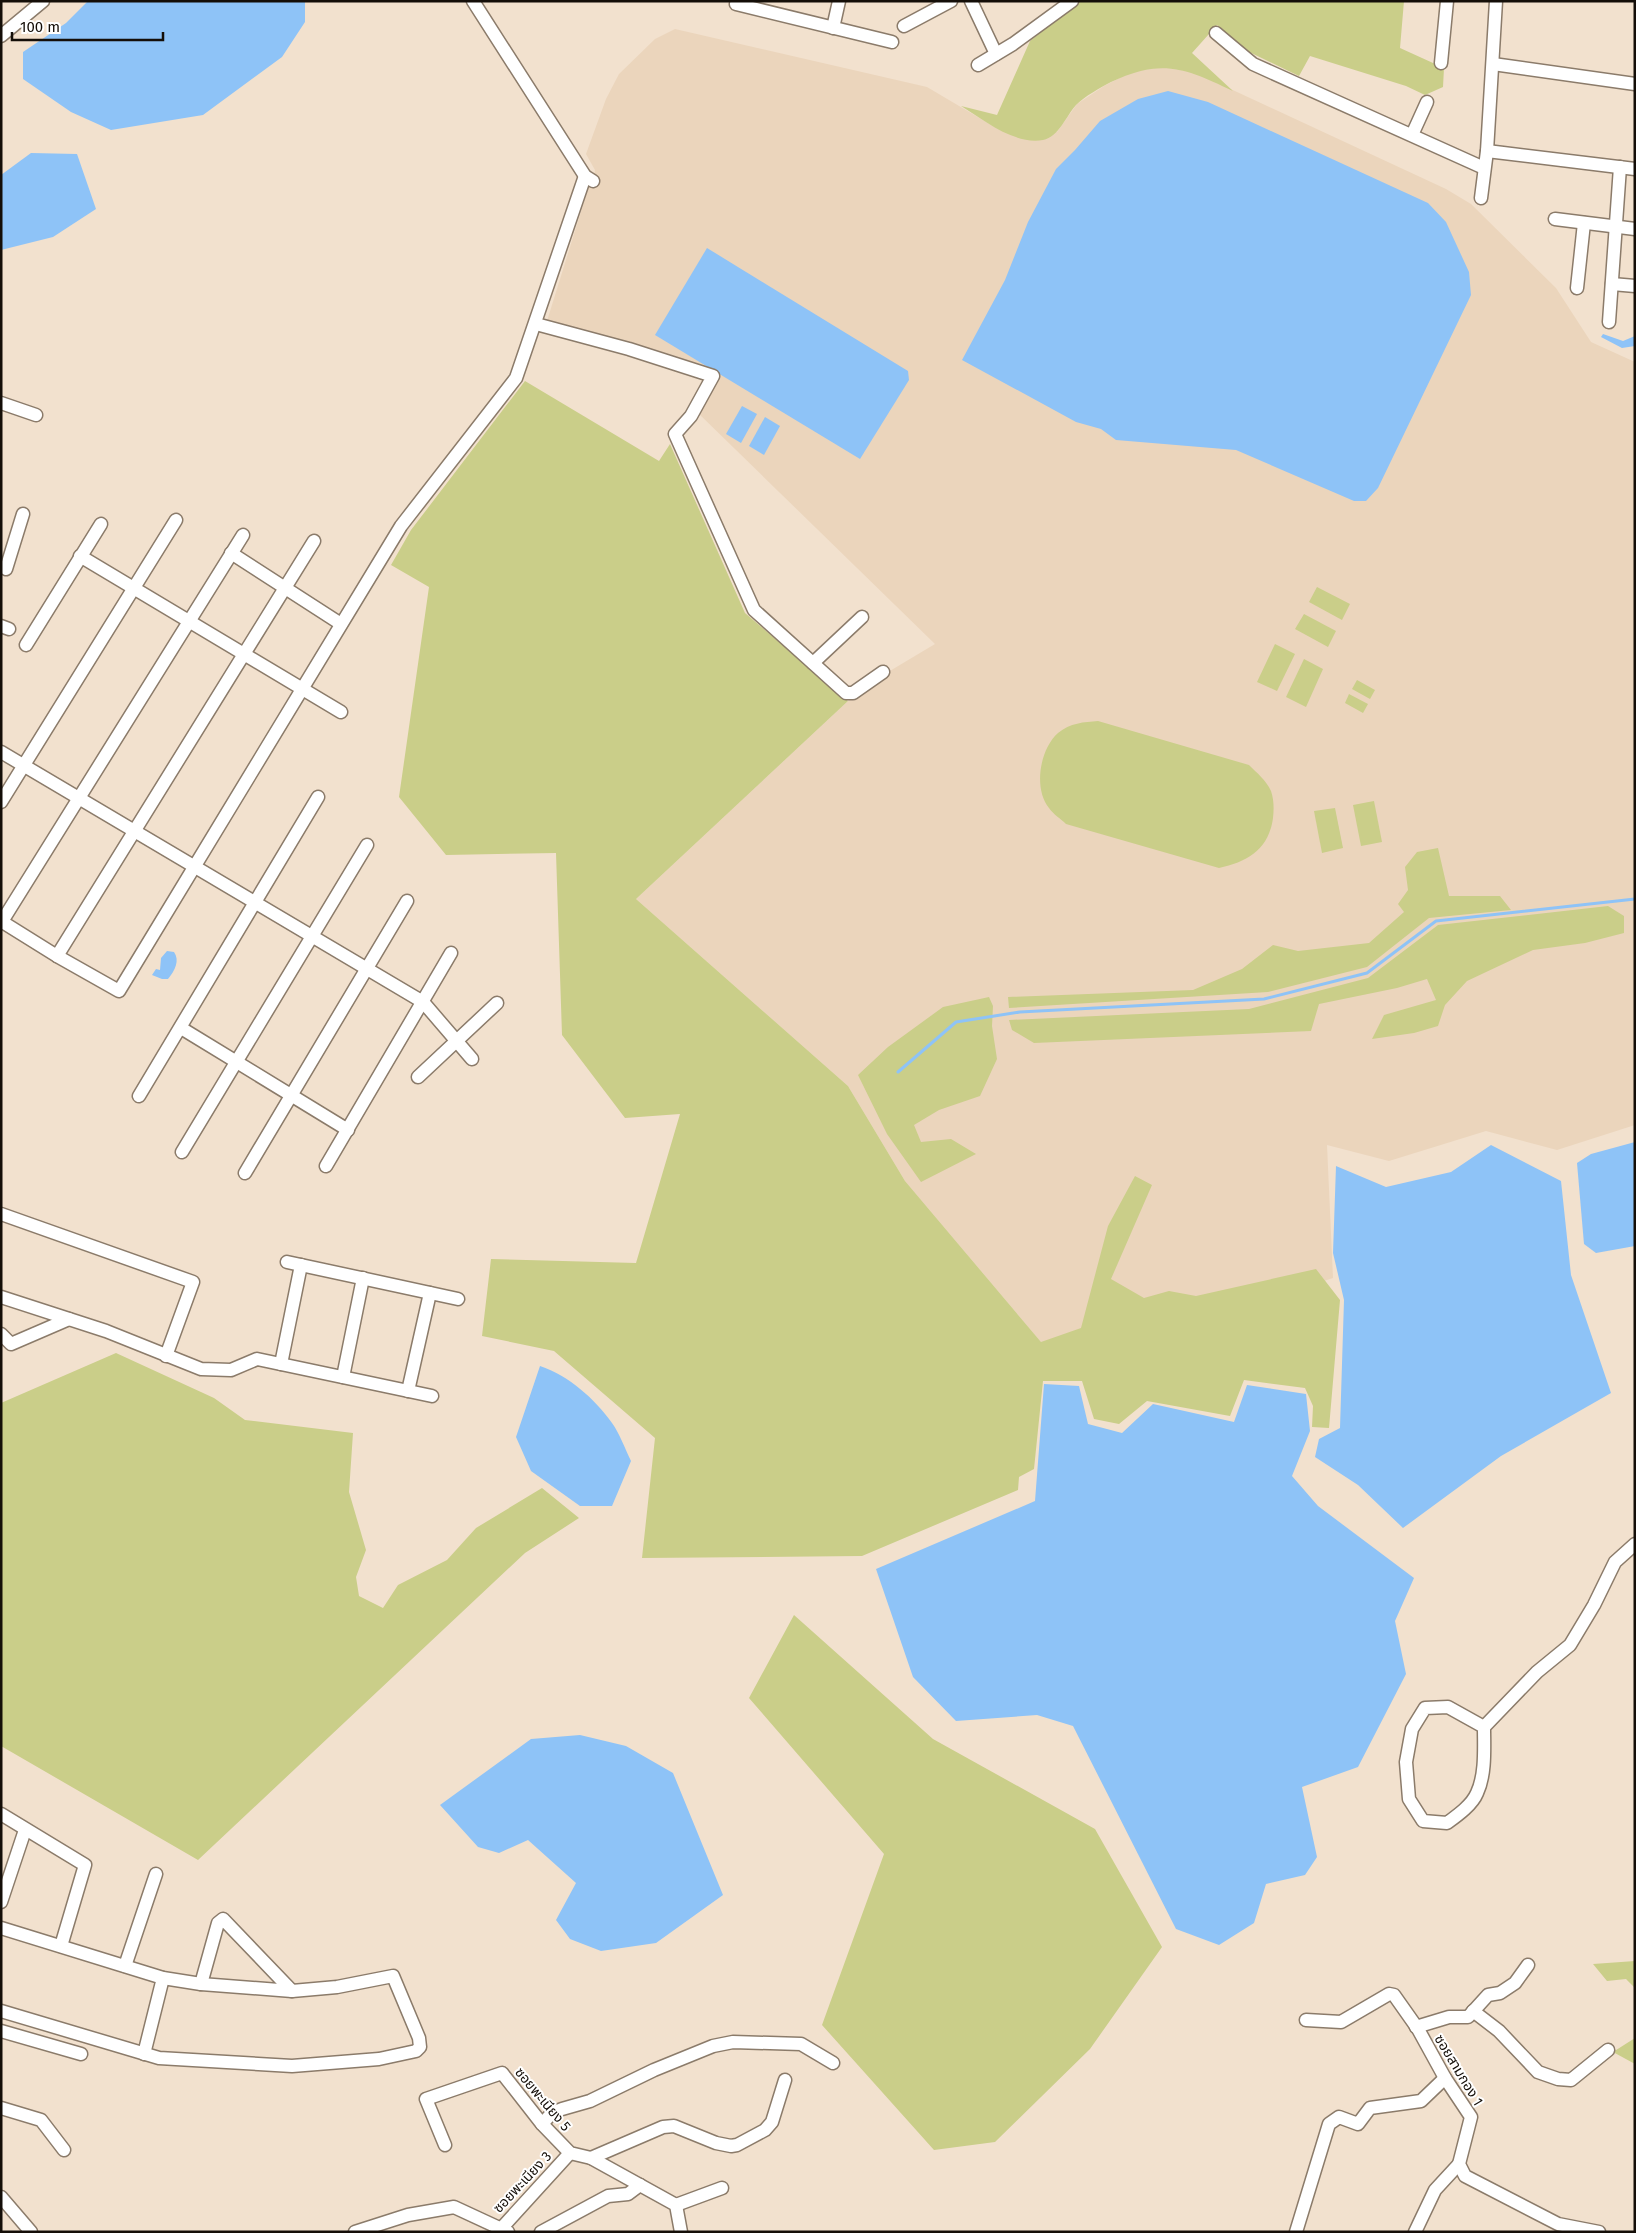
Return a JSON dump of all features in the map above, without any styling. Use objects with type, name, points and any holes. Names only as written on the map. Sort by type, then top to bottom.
[{"type":"street","points":[[1,36],[43,1]]},
{"type":"street","points":[[243,535],[2,922],[119,991],[401,526],[516,378],[589,179],[473,1]]},
{"type":"street","points":[[742,1],[736,4],[892,42]]},
{"type":"street","points":[[833,28],[839,1]]},
{"type":"street","points":[[904,26],[951,1]]},
{"type":"street","points":[[971,1],[996,54]]},
{"type":"street","points":[[978,65],[1014,44],[1072,1]]},
{"type":"street","points":[[1441,63],[1447,1]]},
{"type":"street","points":[[1481,198],[1487,151],[1496,1]]},
{"type":"street","points":[[1216,33],[1253,64],[1484,168]]},
{"type":"street","points":[[1493,64],[1635,84]]},
{"type":"street","points":[[1412,135],[1427,102]]},
{"type":"street","points":[[1487,151],[1635,169]]},
{"type":"street","points":[[1608,322],[1620,167]]},
{"type":"street","points":[[1555,219],[1635,229]]},
{"type":"street","points":[[1577,288],[1584,223]]},
{"type":"street","points":[[1612,284],[1635,286]]},
{"type":"street","points":[[536,324],[630,349],[713,376],[691,416],[675,434],[754,610],[846,693],[850,694],[883,672]]},
{"type":"street","points":[[1,403],[36,415]]},
{"type":"street","points":[[8,570],[23,514]]},
{"type":"street","points":[[1,802],[176,520]]},
{"type":"street","points":[[26,645],[101,524]]},
{"type":"street","points":[[57,956],[314,541]]},
{"type":"street","points":[[231,553],[285,586],[341,624]]},
{"type":"street","points":[[80,556],[341,712]]},
{"type":"street","points":[[813,663],[862,618]]},
{"type":"street","points":[[1,752],[423,1002],[472,1059]]},
{"type":"street","points":[[140,1096],[318,797]]},
{"type":"street","points":[[182,1152],[367,846]]},
{"type":"street","points":[[245,1173],[368,969],[406,902]]},
{"type":"street","points":[[326,1166],[451,953]]},
{"type":"street","points":[[418,1077],[497,1003]]},
{"type":"street","points":[[181,1028],[348,1130]]},
{"type":"street","points":[[1,1214],[193,1282],[166,1356]]},
{"type":"street","points":[[287,1262],[458,1299]]},
{"type":"street","points":[[281,1364],[301,1265]]},
{"type":"street","points":[[343,1377],[363,1278]]},
{"type":"street","points":[[408,1391],[430,1293]]},
{"type":"street","points":[[1,1297],[106,1331],[201,1369],[231,1370],[257,1360],[432,1396]]},
{"type":"street","points":[[1,1334],[12,1344],[69,1319]]},
{"type":"street","points":[[1484,1727],[1448,1707],[1425,1708],[1412,1729],[1406,1762],[1409,1800],[1423,1821],[1447,1823],[1464,1810],[1477,1793],[1485,1758],[1484,1727],[1537,1672],[1570,1645],[1594,1605],[1615,1562],[1635,1544]]},
{"type":"street","points":[[1,1814],[85,1865],[61,1946]]},
{"type":"street","points":[[1,1902],[25,1830]]},
{"type":"street","points":[[124,1966],[156,1874]]},
{"type":"street","points":[[200,1984],[218,1923],[223,1919],[292,1991]]},
{"type":"street","points":[[1,1928],[163,1978],[200,1984],[292,1991],[337,1987],[393,1976],[419,2038],[420,2047],[416,2051],[379,2059],[292,2066],[159,2058],[1,2011]]},
{"type":"street","points":[[1416,2027],[1449,2017],[1468,2017],[1488,1995],[1500,1993],[1515,1983],[1528,1965]]},
{"type":"street","points":[[144,2054],[163,1978]]},
{"type":"street","name":"ซอยสามกอง 1","points":[[1306,2020],[1341,2022],[1391,1994],[1416,2027],[1445,2078],[1471,2117],[1459,2164]]},
{"type":"street","points":[[1472,2012],[1499,2031],[1538,2072],[1547,2076],[1571,2080],[1608,2050]]},
{"type":"street","points":[[1,2031],[81,2054]]},
{"type":"street","points":[[542,2124],[552,2113],[590,2101],[654,2070],[713,2046],[733,2042],[801,2044],[833,2064]]},
{"type":"street","name":"ซอยพะเนียง 5","points":[[445,2145],[426,2099],[502,2073],[542,2124],[570,2153],[591,2158],[676,2204]]},
{"type":"street","points":[[1296,2232],[1329,2124],[1339,2117],[1358,2124],[1370,2108],[1421,2101],[1445,2078]]},
{"type":"street","points":[[591,2158],[663,2127],[674,2126],[716,2143],[731,2146],[737,2145],[765,2130],[772,2122],[785,2080]]},
{"type":"street","points":[[1,2108],[41,2120],[64,2150]]},
{"type":"street","name":"ซอยพะเนียง 3","points":[[501,2231],[570,2153]]},
{"type":"street","points":[[1415,2232],[1435,2190],[1459,2164],[1465,2176],[1556,2228],[1599,2232]]},
{"type":"street","points":[[541,2232],[608,2196],[628,2194],[640,2185]]},
{"type":"street","points":[[681,2232],[676,2204],[722,2188]]},
{"type":"street","points":[[1,2198],[32,2232]]},
{"type":"street","points":[[355,2232],[408,2215],[454,2208],[501,2231]]},
{"type":"shaded area","points":[[675,29],[927,87],[998,129],[1057,132],[1077,104],[1104,86],[1131,72],[1162,67],[1194,72],[1446,189],[1471,204],[1556,288],[1591,342],[1635,362],[1635,1125],[1557,1150],[1486,1131],[1389,1161],[1327,1145],[1333,1278],[1062,1367],[905,1181],[848,1086],[636,899],[863,687],[935,644],[698,413],[717,376],[648,349],[547,321],[588,189],[593,181],[595,170],[586,154],[606,99],[619,74],[655,39]]},
{"type":"green space","points":[[1079,1],[1404,1],[1400,48],[1444,68],[1443,87],[1425,95],[1406,86],[1310,56],[1299,76],[1245,50],[1217,25],[1192,53],[1233,91],[1187,72],[1159,68],[1145,70],[1111,82],[1088,95],[1076,105],[1054,135],[1043,140],[1032,141],[1010,135],[961,106],[997,115],[1030,41]]},
{"type":"green space","points":[[525,381],[659,461],[670,444],[745,613],[848,701],[636,899],[848,1086],[905,1181],[1041,1342],[1081,1328],[1108,1226],[1135,1176],[1152,1185],[1111,1279],[1144,1298],[1169,1291],[1196,1296],[1316,1269],[1340,1300],[1329,1428],[1312,1427],[1313,1406],[1305,1388],[1244,1380],[1230,1416],[1147,1401],[1119,1424],[1094,1419],[1082,1381],[1043,1381],[1034,1469],[1019,1477],[1018,1490],[862,1556],[642,1558],[655,1438],[554,1351],[482,1336],[491,1259],[636,1263],[680,1114],[625,1118],[562,1035],[556,853],[446,855],[399,797],[429,587],[391,565],[411,530]]},
{"type":"green space","points":[[1317,587],[1350,604],[1342,620],[1309,602]]},
{"type":"green space","points":[[1304,614],[1336,631],[1328,647],[1295,629]]},
{"type":"green space","points":[[1275,644],[1295,654],[1277,691],[1257,682]]},
{"type":"green space","points":[[1304,659],[1323,669],[1306,707],[1286,697]]},
{"type":"green space","points":[[1357,680],[1375,690],[1370,699],[1352,689]]},
{"type":"green space","points":[[1349,694],[1368,704],[1363,713],[1345,703]]},
{"type":"green space","points":[[1098,721],[1249,765],[1267,783],[1274,804],[1271,829],[1262,846],[1248,858],[1219,868],[1066,824],[1051,810],[1044,800],[1040,780],[1043,758],[1052,740],[1058,733],[1067,727],[1077,724]]},
{"type":"green space","points":[[1374,801],[1382,842],[1361,846],[1353,805]]},
{"type":"green space","points":[[1335,808],[1343,848],[1322,853],[1314,811]]},
{"type":"green space","points":[[1438,848],[1449,896],[1500,896],[1511,910],[1429,918],[1367,967],[1268,992],[1009,1008],[1008,997],[1193,990],[1242,969],[1273,945],[1298,951],[1369,943],[1404,912],[1398,904],[1408,890],[1405,867],[1417,852]]},
{"type":"green space","points":[[1608,906],[1624,916],[1624,933],[1585,943],[1533,950],[1467,981],[1445,1005],[1438,1026],[1414,1033],[1372,1039],[1384,1015],[1436,1000],[1427,979],[1397,988],[1319,1004],[1311,1031],[1034,1043],[1012,1030],[1009,1020],[1249,1009],[1368,978],[1438,925]]},
{"type":"green space","points":[[989,997],[993,1006],[992,1026],[997,1059],[980,1096],[939,1110],[914,1125],[921,1142],[951,1139],[976,1154],[921,1182],[887,1134],[858,1075],[888,1047],[943,1007]]},
{"type":"green space","points":[[116,1353],[214,1398],[245,1420],[353,1433],[349,1492],[366,1550],[356,1577],[359,1596],[383,1608],[398,1585],[447,1560],[476,1528],[542,1488],[579,1518],[525,1553],[198,1860],[1,1746],[1,1403]]},
{"type":"green space","points":[[794,1615],[933,1739],[1095,1829],[1162,1947],[1090,2049],[995,2142],[934,2150],[822,2025],[884,1854],[749,1698]]},
{"type":"green space","points":[[1635,1961],[1635,1988],[1626,1979],[1607,1981],[1593,1964]]},
{"type":"green space","points":[[1635,2038],[1635,2064],[1613,2052]]},
{"type":"water","points":[[88,1],[305,1],[305,22],[282,57],[203,115],[111,130],[71,112],[23,79],[23,52],[66,23]]},
{"type":"water","points":[[1168,91],[1208,102],[1428,203],[1446,222],[1469,272],[1471,295],[1378,488],[1366,501],[1354,501],[1236,450],[1116,440],[1101,429],[1076,422],[962,360],[1005,280],[1028,222],[1056,169],[1100,121],[1138,99]]},
{"type":"water","points":[[31,153],[77,154],[96,209],[53,237],[1,250],[1,175]]},
{"type":"water","points":[[707,248],[908,371],[909,380],[860,459],[655,335]]},
{"type":"water","points":[[1603,334],[1623,341],[1635,336],[1635,346],[1622,348],[1601,337]]},
{"type":"water","points":[[742,406],[757,414],[741,443],[726,434]]},
{"type":"water","points":[[765,417],[780,426],[764,455],[749,446]]},
{"type":"water","points":[[167,951],[174,952],[177,962],[173,973],[168,979],[162,979],[152,975],[156,969],[160,970],[161,958]]},
{"type":"water","points":[[1635,1142],[1635,1246],[1596,1253],[1584,1244],[1577,1163],[1591,1154]]},
{"type":"water","points":[[1491,1145],[1561,1181],[1571,1275],[1611,1393],[1501,1456],[1403,1528],[1358,1485],[1315,1457],[1319,1439],[1340,1428],[1344,1300],[1333,1253],[1336,1166],[1386,1187],[1451,1172]]},
{"type":"water","points":[[540,1366],[551,1370],[580,1389],[605,1414],[618,1432],[631,1461],[612,1506],[580,1506],[531,1471],[516,1437]]},
{"type":"water","points":[[1044,1384],[1079,1386],[1088,1424],[1122,1433],[1153,1404],[1234,1422],[1247,1385],[1306,1394],[1310,1431],[1292,1476],[1318,1506],[1414,1578],[1395,1621],[1406,1674],[1358,1767],[1302,1787],[1317,1857],[1305,1875],[1266,1884],[1254,1923],[1219,1945],[1176,1929],[1073,1726],[1037,1715],[956,1721],[913,1677],[876,1569],[1035,1501]]},
{"type":"water","points":[[580,1735],[626,1746],[673,1773],[723,1895],[656,1943],[601,1951],[570,1939],[556,1920],[576,1883],[528,1840],[499,1853],[478,1847],[440,1805],[531,1739]]},
{"type":"waterway","points":[[898,1072],[956,1022],[1020,1012],[1264,999],[1367,973],[1436,921],[1635,899]]}]
